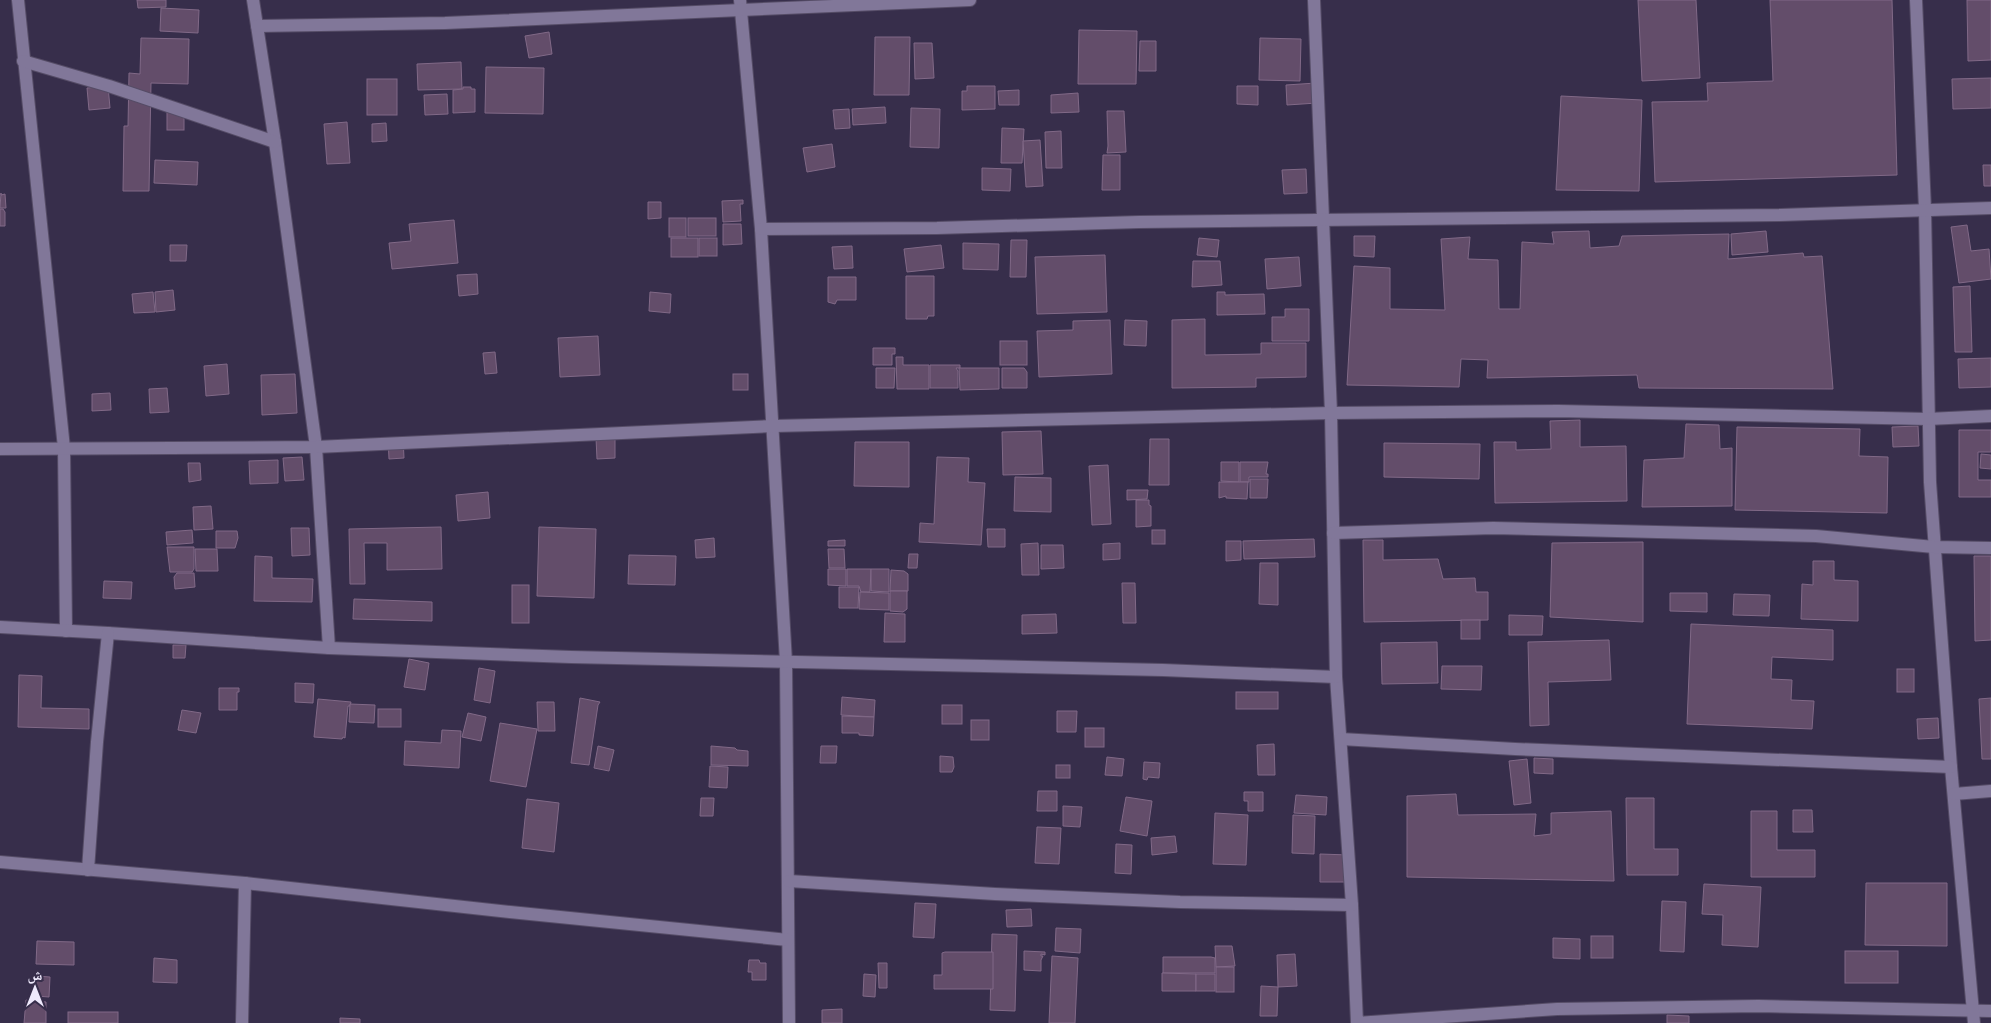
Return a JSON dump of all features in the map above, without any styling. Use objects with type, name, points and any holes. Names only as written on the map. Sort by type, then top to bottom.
[{"type":"street","points":[[18,0],[64,448],[66,631]]},
{"type":"street","points":[[253,0],[275,142],[316,447],[329,648]]},
{"type":"street","points":[[257,26],[446,23],[740,5],[970,0]]},
{"type":"street","points":[[1314,0],[1331,413],[1336,677],[1352,905],[1357,1023],[1577,1009],[1758,1006],[1974,1017],[1991,1011]]},
{"type":"street","points":[[1916,0],[1925,209],[1928,419],[1934,547],[1951,767],[1974,1017]]},
{"type":"street","points":[[740,5],[761,229],[774,426],[786,662],[789,1023]]},
{"type":"street","points":[[23,60],[118,89],[275,142]]},
{"type":"street","points":[[761,229],[937,228],[1139,222],[1780,215],[1991,208]]},
{"type":"street","points":[[0,449],[316,447],[774,426],[1331,413],[1558,411],[1928,419],[1991,416]]},
{"type":"street","points":[[1333,533],[1493,528],[1641,531],[1816,536],[1934,547],[1991,548]]},
{"type":"street","points":[[0,627],[329,648],[786,662],[1163,670],[1336,677]]},
{"type":"street","points":[[88,870],[97,742],[108,633]]},
{"type":"street","points":[[1341,739],[1515,749],[1951,767]]},
{"type":"street","points":[[1954,794],[1991,791]]},
{"type":"street","points":[[0,862],[246,883],[788,940]]},
{"type":"street","points":[[789,881],[995,894],[1160,901],[1352,905]]},
{"type":"street","points":[[242,1023],[246,883]]},
{"type":"building","points":[[137,0],[166,0],[166,7],[138,8]]},
{"type":"building","points":[[1638,0],[1696,0],[1700,78],[1642,81]]},
{"type":"building","points":[[1770,0],[1892,0],[1897,175],[1655,182],[1652,102],[1708,101],[1707,83],[1773,81]]},
{"type":"building","points":[[1967,0],[1991,0],[1991,60],[1968,61]]},
{"type":"building","points":[[161,8],[199,10],[198,33],[160,31]]},
{"type":"building","points":[[1079,30],[1137,31],[1136,84],[1078,84]]},
{"type":"building","points":[[549,32],[552,54],[529,58],[525,36]]},
{"type":"building","points":[[875,37],[910,37],[909,95],[874,95]]},
{"type":"building","points":[[141,38],[189,39],[188,84],[151,83],[149,191],[123,191],[124,126],[128,126],[129,73],[140,74]]},
{"type":"building","points":[[1260,38],[1301,39],[1300,81],[1259,80]]},
{"type":"building","points":[[1140,41],[1156,41],[1156,71],[1139,71]]},
{"type":"building","points":[[914,43],[932,43],[934,78],[915,79]]},
{"type":"building","points":[[461,62],[462,89],[418,90],[417,64]]},
{"type":"building","points":[[486,67],[544,68],[543,114],[485,113]]},
{"type":"building","points":[[1991,78],[1991,108],[1953,109],[1952,79]]},
{"type":"building","points":[[367,79],[397,79],[397,115],[367,115]]},
{"type":"building","points":[[1316,83],[1317,103],[1287,105],[1286,85]]},
{"type":"building","points":[[108,86],[110,108],[89,110],[87,88]]},
{"type":"building","points":[[967,86],[995,86],[995,109],[962,110],[962,91],[967,91]]},
{"type":"building","points":[[1237,86],[1258,86],[1258,105],[1237,104]]},
{"type":"building","points":[[463,87],[475,89],[475,112],[453,113],[453,90],[463,89]]},
{"type":"building","points":[[1019,90],[1019,105],[999,105],[998,91]]},
{"type":"building","points":[[1078,93],[1079,112],[1051,113],[1051,95]]},
{"type":"building","points":[[447,94],[448,114],[425,115],[424,95]]},
{"type":"building","points":[[1561,96],[1642,100],[1639,191],[1556,190]]},
{"type":"building","points":[[885,107],[886,123],[853,125],[852,109]]},
{"type":"building","points":[[911,108],[940,109],[939,148],[910,147]]},
{"type":"building","points":[[849,109],[850,128],[835,129],[833,110]]},
{"type":"building","points":[[167,111],[184,111],[184,130],[167,130]]},
{"type":"building","points":[[1107,111],[1124,111],[1126,152],[1107,153]]},
{"type":"building","points":[[347,122],[350,163],[327,164],[324,124]]},
{"type":"building","points":[[386,123],[387,141],[372,142],[372,124]]},
{"type":"building","points":[[1002,128],[1024,129],[1022,163],[1001,163]]},
{"type":"building","points":[[1061,131],[1062,168],[1046,168],[1045,132]]},
{"type":"building","points":[[1040,140],[1043,186],[1026,187],[1023,141]]},
{"type":"building","points":[[832,144],[835,167],[807,172],[803,148]]},
{"type":"building","points":[[1103,155],[1120,155],[1120,190],[1102,190]]},
{"type":"building","points":[[155,160],[198,162],[197,185],[154,183]]},
{"type":"building","points":[[1983,165],[1991,165],[1991,186],[1984,186]]},
{"type":"building","points":[[982,168],[1011,169],[1010,191],[982,190]]},
{"type":"building","points":[[1306,169],[1307,193],[1284,194],[1282,170]]},
{"type":"building","points":[[1,193],[1,195],[5,194],[6,208],[0,208]]},
{"type":"building","points":[[743,200],[743,204],[740,204],[741,221],[723,222],[722,201]]},
{"type":"building","points":[[648,202],[661,202],[661,218],[648,219]]},
{"type":"building","points":[[0,209],[3,209],[5,212],[5,226],[0,226]]},
{"type":"building","points":[[669,218],[686,218],[686,237],[669,237]]},
{"type":"building","points":[[688,218],[716,218],[716,236],[688,236]]},
{"type":"building","points":[[454,220],[458,263],[392,269],[389,243],[411,241],[409,224]]},
{"type":"building","points":[[723,224],[741,224],[742,244],[723,245]]},
{"type":"building","points":[[1967,225],[1971,251],[1989,249],[1991,279],[1959,283],[1951,227]]},
{"type":"building","points":[[1589,231],[1590,248],[1619,246],[1622,236],[1729,234],[1728,259],[1803,253],[1804,257],[1822,256],[1833,389],[1639,388],[1637,375],[1487,378],[1488,360],[1461,359],[1459,387],[1347,385],[1354,266],[1390,268],[1390,309],[1445,310],[1441,239],[1470,237],[1468,259],[1498,260],[1499,309],[1520,309],[1522,242],[1554,244],[1552,232]]},
{"type":"building","points":[[1766,231],[1768,252],[1732,255],[1731,234]]},
{"type":"building","points":[[1354,236],[1375,236],[1374,257],[1354,256]]},
{"type":"building","points":[[671,238],[698,238],[698,257],[671,257]]},
{"type":"building","points":[[699,238],[717,238],[717,256],[699,256]]},
{"type":"building","points":[[1199,238],[1219,240],[1217,257],[1197,255]]},
{"type":"building","points":[[1011,240],[1027,240],[1026,277],[1010,277]]},
{"type":"building","points":[[963,243],[999,244],[998,270],[963,269]]},
{"type":"building","points":[[170,245],[187,245],[186,261],[170,261]]},
{"type":"building","points":[[941,245],[944,268],[907,272],[904,249]]},
{"type":"building","points":[[852,246],[853,268],[834,269],[832,247]]},
{"type":"building","points":[[1105,255],[1107,312],[1037,314],[1035,257]]},
{"type":"building","points":[[1299,257],[1301,286],[1267,289],[1265,259]]},
{"type":"building","points":[[1193,261],[1220,261],[1222,285],[1192,287]]},
{"type":"building","points":[[477,274],[478,294],[459,296],[457,275]]},
{"type":"building","points":[[906,276],[934,276],[934,316],[928,316],[927,319],[906,319]]},
{"type":"building","points":[[828,277],[856,277],[856,300],[837,300],[835,304],[828,302]]},
{"type":"building","points":[[1970,286],[1972,352],[1955,352],[1953,287]]},
{"type":"building","points":[[173,290],[175,310],[156,312],[155,292]]},
{"type":"building","points":[[153,292],[155,312],[134,313],[132,294]]},
{"type":"building","points":[[650,292],[671,294],[670,313],[649,311]]},
{"type":"building","points":[[1217,292],[1225,292],[1225,295],[1264,294],[1265,314],[1217,315]]},
{"type":"building","points":[[1285,309],[1309,309],[1309,341],[1272,341],[1272,317],[1285,317]]},
{"type":"building","points":[[1205,319],[1205,355],[1261,354],[1261,343],[1306,343],[1306,377],[1256,378],[1256,387],[1172,388],[1172,320]]},
{"type":"building","points":[[1110,320],[1112,374],[1039,377],[1037,331],[1073,330],[1073,321]]},
{"type":"building","points":[[1125,320],[1147,321],[1146,346],[1124,345]]},
{"type":"building","points":[[598,336],[600,375],[560,377],[558,338]]},
{"type":"building","points":[[1000,341],[1027,341],[1027,365],[1000,365]]},
{"type":"building","points":[[873,348],[895,348],[895,354],[892,354],[892,365],[873,365]]},
{"type":"building","points":[[495,352],[497,373],[485,374],[483,353]]},
{"type":"building","points":[[896,357],[903,357],[903,365],[929,365],[929,389],[897,389]]},
{"type":"building","points":[[1991,358],[1991,387],[1959,388],[1958,359]]},
{"type":"building","points":[[227,364],[229,394],[206,396],[204,366]]},
{"type":"building","points":[[930,365],[960,365],[960,368],[956,368],[958,371],[958,388],[930,388]]},
{"type":"building","points":[[876,368],[895,368],[894,388],[876,388]]},
{"type":"building","points":[[959,368],[999,368],[999,389],[960,390]]},
{"type":"building","points":[[1002,368],[1024,368],[1027,372],[1027,388],[1002,388]]},
{"type":"building","points":[[295,374],[297,413],[262,415],[261,375]]},
{"type":"building","points":[[733,374],[748,374],[748,390],[733,390]]},
{"type":"building","points":[[167,388],[169,412],[150,413],[149,389]]},
{"type":"building","points":[[110,393],[111,410],[92,411],[92,394]]},
{"type":"building","points":[[1580,420],[1580,447],[1626,446],[1627,501],[1495,503],[1494,442],[1516,442],[1516,450],[1551,449],[1550,421]]},
{"type":"building","points":[[1686,424],[1719,425],[1720,449],[1732,448],[1732,506],[1642,507],[1644,460],[1684,458]]},
{"type":"building","points":[[1918,426],[1919,446],[1893,447],[1892,427]]},
{"type":"building","points":[[1737,427],[1860,429],[1859,456],[1888,457],[1887,513],[1735,510]]},
{"type":"building","points":[[1959,430],[1991,430],[1991,452],[1978,452],[1978,480],[1991,480],[1991,497],[1959,497]]},
{"type":"building","points":[[1041,431],[1043,474],[1003,475],[1002,432]]},
{"type":"building","points":[[388,438],[403,438],[404,458],[389,459]]},
{"type":"building","points":[[596,438],[615,438],[615,458],[597,459]]},
{"type":"building","points":[[1150,439],[1169,439],[1169,485],[1149,485]]},
{"type":"building","points":[[855,442],[909,442],[909,487],[854,486]]},
{"type":"building","points":[[1384,443],[1480,444],[1479,479],[1384,477]]},
{"type":"building","points":[[1981,454],[1991,455],[1991,469],[1980,468]]},
{"type":"building","points":[[302,457],[304,480],[285,481],[283,458]]},
{"type":"building","points":[[937,457],[969,458],[968,482],[985,483],[981,545],[919,542],[920,523],[934,524]]},
{"type":"building","points":[[278,460],[278,483],[250,484],[249,461]]},
{"type":"building","points":[[1221,462],[1239,462],[1239,482],[1221,481]]},
{"type":"building","points":[[1240,462],[1268,462],[1266,474],[1268,474],[1268,477],[1249,477],[1249,482],[1240,482]]},
{"type":"building","points":[[188,463],[200,463],[201,480],[189,482]]},
{"type":"building","points":[[1108,465],[1111,524],[1092,525],[1089,466]]},
{"type":"building","points":[[1015,477],[1051,478],[1051,512],[1014,511]]},
{"type":"building","points":[[1250,479],[1268,479],[1267,498],[1250,498]]},
{"type":"building","points":[[1219,482],[1248,482],[1247,499],[1226,498],[1226,496],[1219,498]]},
{"type":"building","points":[[1127,490],[1148,490],[1147,499],[1127,500]]},
{"type":"building","points":[[488,492],[490,518],[458,521],[456,495]]},
{"type":"building","points":[[1136,500],[1149,500],[1149,505],[1151,506],[1151,526],[1136,527]]},
{"type":"building","points":[[211,506],[213,529],[194,530],[193,507]]},
{"type":"building","points":[[441,527],[442,569],[387,570],[387,543],[364,543],[365,584],[350,584],[349,529]]},
{"type":"building","points":[[539,527],[596,529],[594,598],[537,596]]},
{"type":"building","points":[[291,528],[309,528],[310,555],[292,556]]},
{"type":"building","points":[[987,529],[1005,529],[1005,547],[988,547]]},
{"type":"building","points":[[192,530],[193,543],[167,545],[166,532]]},
{"type":"building","points":[[1152,530],[1165,530],[1165,544],[1152,544]]},
{"type":"building","points":[[216,531],[237,531],[238,538],[235,548],[216,548]]},
{"type":"building","points":[[714,538],[715,557],[696,558],[695,540]]},
{"type":"building","points":[[1314,539],[1315,557],[1244,559],[1243,541]]},
{"type":"building","points":[[845,540],[845,546],[828,546],[828,541]]},
{"type":"building","points":[[1363,540],[1383,540],[1383,560],[1438,559],[1443,579],[1475,578],[1476,592],[1488,592],[1488,620],[1364,622]]},
{"type":"building","points":[[1226,541],[1241,541],[1241,560],[1226,561]]},
{"type":"building","points":[[1643,542],[1643,622],[1550,617],[1552,543]]},
{"type":"building","points":[[1038,543],[1039,575],[1022,575],[1021,544]]},
{"type":"building","points":[[1120,543],[1120,559],[1103,560],[1103,544]]},
{"type":"building","points":[[1041,545],[1063,545],[1064,568],[1041,569]]},
{"type":"building","points":[[167,547],[194,547],[194,569],[192,572],[170,572]]},
{"type":"building","points":[[195,549],[217,549],[218,571],[196,571]]},
{"type":"building","points":[[828,549],[844,549],[845,568],[829,568]]},
{"type":"building","points":[[909,554],[918,554],[917,568],[908,568]]},
{"type":"building","points":[[629,555],[676,556],[675,585],[628,584]]},
{"type":"building","points":[[255,556],[272,557],[272,578],[313,579],[312,602],[254,601]]},
{"type":"building","points":[[1974,556],[1991,556],[1991,640],[1975,641]]},
{"type":"building","points":[[1813,561],[1834,561],[1834,580],[1858,581],[1858,621],[1801,619],[1802,584],[1813,585]]},
{"type":"building","points":[[1260,563],[1278,563],[1278,605],[1259,604]]},
{"type":"building","points":[[828,569],[846,569],[846,586],[828,585]]},
{"type":"building","points":[[847,569],[871,569],[870,592],[861,592],[859,586],[847,586]]},
{"type":"building","points":[[871,569],[889,569],[889,592],[871,591]]},
{"type":"building","points":[[891,570],[904,571],[908,574],[908,591],[890,591]]},
{"type":"building","points":[[177,573],[194,573],[195,587],[175,589],[174,577]]},
{"type":"building","points":[[104,581],[132,582],[131,599],[103,598]]},
{"type":"building","points":[[1122,583],[1135,583],[1136,623],[1123,623]]},
{"type":"building","points":[[512,585],[529,585],[529,623],[512,623]]},
{"type":"building","points":[[839,587],[859,587],[858,608],[839,608]]},
{"type":"building","points":[[890,591],[907,591],[907,609],[903,612],[890,611]]},
{"type":"building","points":[[860,592],[889,593],[889,610],[859,609]]},
{"type":"building","points":[[1670,593],[1707,593],[1707,612],[1670,611]]},
{"type":"building","points":[[1734,594],[1770,595],[1769,616],[1733,615]]},
{"type":"building","points":[[354,599],[432,602],[432,621],[353,619]]},
{"type":"building","points":[[885,613],[905,614],[905,642],[884,642]]},
{"type":"building","points":[[1056,614],[1057,633],[1022,634],[1022,615]]},
{"type":"building","points":[[1509,615],[1543,616],[1542,635],[1509,635]]},
{"type":"building","points":[[1461,620],[1480,620],[1480,639],[1461,639]]},
{"type":"building","points":[[1691,624],[1833,630],[1833,660],[1772,657],[1771,679],[1792,680],[1791,700],[1814,701],[1812,729],[1687,724]]},
{"type":"building","points":[[1609,640],[1611,680],[1548,682],[1549,725],[1530,726],[1528,642]]},
{"type":"building","points":[[1437,642],[1438,683],[1382,684],[1381,643]]},
{"type":"building","points":[[173,645],[186,645],[185,658],[173,658]]},
{"type":"building","points":[[409,659],[429,663],[425,690],[404,687]]},
{"type":"building","points":[[1442,666],[1482,666],[1481,690],[1441,689]]},
{"type":"building","points":[[479,668],[495,671],[490,703],[474,700]]},
{"type":"building","points":[[1897,669],[1914,669],[1914,692],[1897,692]]},
{"type":"building","points":[[19,675],[42,676],[41,708],[89,709],[89,729],[18,727]]},
{"type":"building","points":[[295,683],[314,684],[313,703],[295,702]]},
{"type":"building","points":[[219,688],[239,688],[239,692],[237,692],[237,710],[219,710]]},
{"type":"building","points":[[1236,692],[1278,692],[1278,709],[1236,709]]},
{"type":"building","points":[[842,697],[875,700],[874,717],[841,715]]},
{"type":"building","points":[[580,698],[600,702],[589,765],[571,763]]},
{"type":"building","points":[[1991,698],[1991,759],[1982,759],[1979,699]]},
{"type":"building","points":[[318,699],[351,702],[350,706],[348,706],[345,738],[314,737]]},
{"type":"building","points":[[537,702],[554,702],[555,731],[538,731]]},
{"type":"building","points":[[350,704],[375,705],[374,723],[349,722]]},
{"type":"building","points":[[942,705],[962,705],[962,724],[942,724]]},
{"type":"building","points":[[378,709],[401,709],[401,727],[378,727]]},
{"type":"building","points":[[182,710],[201,713],[196,733],[178,730]]},
{"type":"building","points":[[1057,711],[1077,711],[1076,732],[1057,732]]},
{"type":"building","points":[[468,713],[486,717],[481,741],[462,737]]},
{"type":"building","points":[[842,716],[874,717],[873,736],[859,735],[859,733],[842,733]]},
{"type":"building","points":[[1938,718],[1939,738],[1918,739],[1917,719]]},
{"type":"building","points":[[971,720],[989,720],[989,740],[971,740]]},
{"type":"building","points":[[500,723],[537,729],[526,787],[490,781]]},
{"type":"building","points":[[1085,728],[1104,728],[1104,747],[1085,747]]},
{"type":"building","points":[[442,730],[461,731],[459,768],[404,765],[405,741],[441,743]]},
{"type":"building","points":[[1274,744],[1275,775],[1258,775],[1257,745]]},
{"type":"building","points":[[598,746],[614,750],[609,771],[594,768]]},
{"type":"building","points":[[711,746],[748,751],[748,766],[711,765]]},
{"type":"building","points":[[821,746],[837,746],[836,763],[820,763]]},
{"type":"building","points":[[940,756],[953,757],[954,767],[952,772],[940,772]]},
{"type":"building","points":[[1107,757],[1124,759],[1122,776],[1105,775]]},
{"type":"building","points":[[1534,758],[1553,759],[1553,774],[1534,773]]},
{"type":"building","points":[[1527,759],[1531,803],[1514,805],[1509,761]]},
{"type":"building","points":[[1144,762],[1160,763],[1159,778],[1148,777],[1147,780],[1143,779]]},
{"type":"building","points":[[1056,765],[1070,765],[1070,778],[1056,778]]},
{"type":"building","points":[[710,766],[728,767],[727,788],[709,787]]},
{"type":"building","points":[[1038,791],[1057,791],[1057,811],[1037,811]]},
{"type":"building","points":[[1244,792],[1263,792],[1263,811],[1248,811],[1248,801],[1244,801]]},
{"type":"building","points":[[1456,794],[1458,815],[1536,814],[1534,836],[1551,834],[1551,813],[1611,811],[1614,881],[1407,877],[1407,796]]},
{"type":"building","points":[[1296,795],[1327,797],[1326,815],[1294,813]]},
{"type":"building","points":[[1126,797],[1152,801],[1147,836],[1120,831]]},
{"type":"building","points":[[701,798],[714,798],[713,816],[700,816]]},
{"type":"building","points":[[1626,798],[1654,798],[1654,849],[1678,849],[1678,875],[1627,875]]},
{"type":"building","points":[[527,799],[559,803],[554,852],[522,848]]},
{"type":"building","points":[[1063,806],[1082,807],[1080,827],[1063,826]]},
{"type":"building","points":[[1793,810],[1812,810],[1813,832],[1793,832]]},
{"type":"building","points":[[1751,811],[1777,811],[1777,850],[1815,850],[1815,877],[1751,877]]},
{"type":"building","points":[[1215,813],[1248,815],[1246,865],[1213,864]]},
{"type":"building","points":[[1293,815],[1315,816],[1314,854],[1292,853]]},
{"type":"building","points":[[1037,827],[1061,828],[1059,864],[1035,863]]},
{"type":"building","points":[[1175,836],[1177,852],[1152,855],[1151,838]]},
{"type":"building","points":[[1116,844],[1132,845],[1131,874],[1115,873]]},
{"type":"building","points":[[1320,854],[1349,855],[1349,882],[1320,882]]},
{"type":"building","points":[[1866,883],[1947,883],[1947,946],[1865,945]]},
{"type":"building","points":[[1704,884],[1761,887],[1758,947],[1722,945],[1723,915],[1702,914]]},
{"type":"building","points":[[1662,901],[1686,902],[1684,952],[1660,951]]},
{"type":"building","points":[[915,903],[936,904],[934,938],[913,937]]},
{"type":"building","points":[[1031,909],[1032,926],[1007,927],[1006,910]]},
{"type":"building","points":[[1056,928],[1081,929],[1080,953],[1055,951]]},
{"type":"building","points":[[992,934],[1017,935],[1015,1011],[990,1010]]},
{"type":"building","points":[[1591,936],[1613,936],[1613,958],[1591,958]]},
{"type":"building","points":[[1553,938],[1580,939],[1580,959],[1553,958]]},
{"type":"building","points":[[37,941],[74,942],[74,965],[36,964]]},
{"type":"building","points":[[1215,946],[1232,946],[1235,966],[1216,967]]},
{"type":"building","points":[[1024,951],[1045,952],[1045,955],[1041,954],[1043,956],[1041,971],[1024,970]]},
{"type":"building","points":[[1845,951],[1898,951],[1898,983],[1845,983]]},
{"type":"building","points":[[993,952],[993,989],[934,989],[934,975],[942,975],[942,953]]},
{"type":"building","points":[[1295,954],[1297,986],[1278,987],[1277,955]]},
{"type":"building","points":[[1052,956],[1078,958],[1075,1023],[1049,1023]]},
{"type":"building","points":[[1163,957],[1215,958],[1215,973],[1163,973]]},
{"type":"building","points":[[154,958],[177,960],[177,983],[153,982]]},
{"type":"building","points":[[749,960],[759,960],[760,963],[766,963],[766,980],[752,980],[752,972],[748,972]]},
{"type":"building","points":[[878,963],[887,963],[887,988],[879,988]]},
{"type":"building","points":[[1216,967],[1234,967],[1234,992],[1216,992]]},
{"type":"building","points":[[1162,973],[1196,974],[1196,991],[1162,991]]},
{"type":"building","points":[[864,974],[876,975],[875,997],[863,996]]},
{"type":"building","points":[[1196,974],[1215,974],[1215,991],[1196,991]]},
{"type":"building","points":[[37,976],[50,977],[49,997],[36,996]]},
{"type":"building","points":[[1261,986],[1278,987],[1277,1016],[1260,1016]]},
{"type":"building","points":[[26,1000],[46,1002],[46,1023],[24,1023]]},
{"type":"building","points":[[842,1009],[842,1023],[822,1023],[822,1010]]},
{"type":"building","points":[[68,1012],[118,1012],[118,1023],[68,1023]]},
{"type":"building","points":[[1667,1015],[1689,1016],[1689,1023],[1667,1023]]},
{"type":"building","points":[[340,1018],[360,1019],[360,1023],[340,1023]]}]
